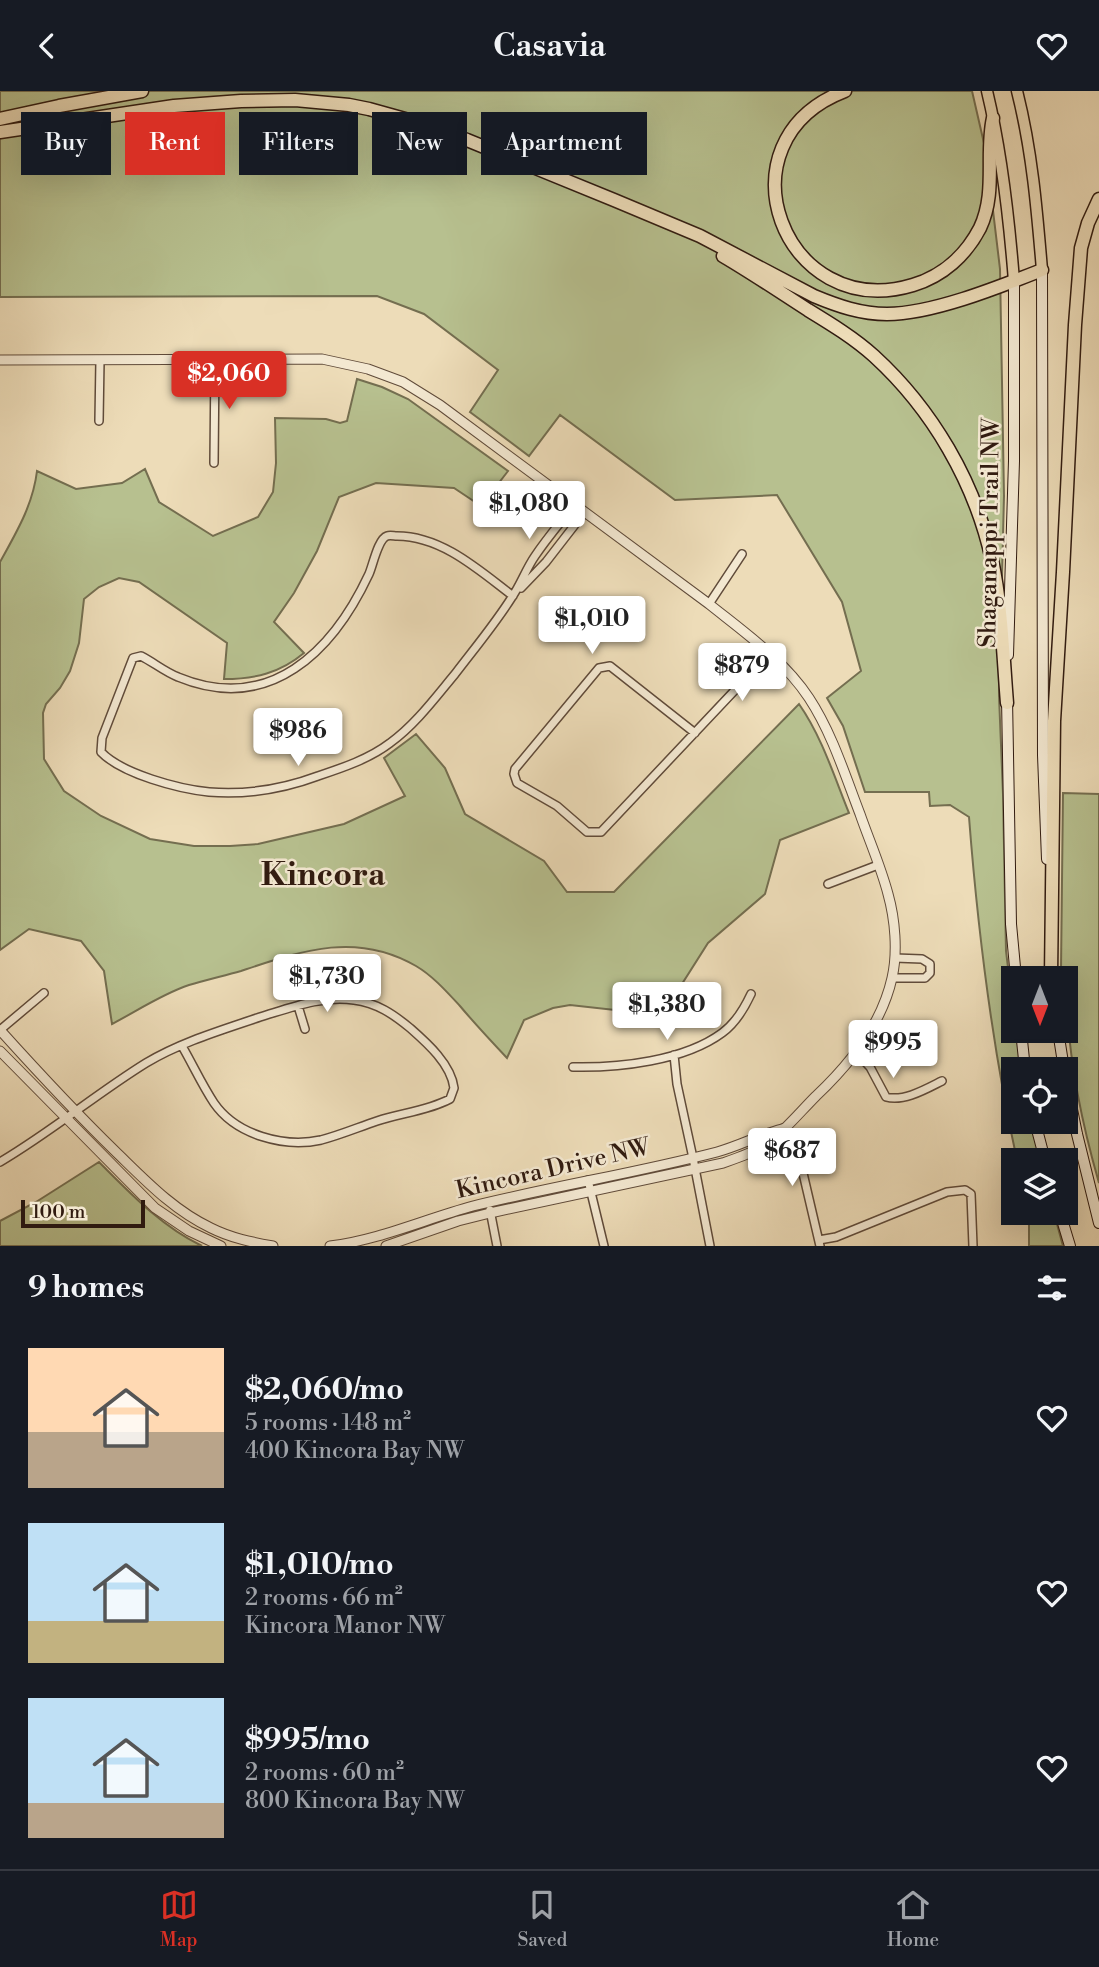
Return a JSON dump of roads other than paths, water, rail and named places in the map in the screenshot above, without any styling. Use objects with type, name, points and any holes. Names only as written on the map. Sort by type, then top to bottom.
[{"type":"highway","points":[[0,119],[142,91]]},
{"type":"highway","points":[[845,91],[817,105],[801,118],[789,135],[776,166],[775,191],[781,223],[798,253],[824,275],[857,288],[892,290],[921,282],[949,267],[967,248],[980,226],[989,198],[990,132],[993,118]]},
{"type":"highway","points":[[0,132],[174,106],[269,100],[317,101],[369,109],[467,140],[700,236],[814,296],[858,311],[886,314],[920,310],[1042,270]]},
{"type":"highway","points":[[614,199],[743,268],[839,329],[873,355],[913,397],[955,460],[981,520],[998,591],[1007,703]]},
{"type":"highway","points":[[1051,966],[1054,721],[1075,325],[1081,248],[1099,199]]},
{"type":"main road","name":"Shaganappi Trail NW","points":[[987,91],[1010,226],[1014,281],[1014,473],[1007,703],[1011,924],[1015,966]]},
{"type":"main road","name":"Shaganappi Trail NW","points":[[1017,91],[1035,192],[1042,270],[1043,755],[1051,966]]},
{"type":"main road","points":[[1077,1134],[1099,1223]]},
{"type":"main road","points":[[1064,1225],[1070,1246]]},
{"type":"street","name":"Kincora Drive NW","points":[[0,360],[322,359],[368,369],[403,382],[440,405],[709,604],[785,669],[808,697],[827,730],[888,893],[895,958],[892,978],[877,1020],[856,1052],[827,1086],[773,1139],[744,1156],[723,1163],[458,1221],[386,1246]]},
{"type":"street","points":[[99,421],[100,360]]},
{"type":"street","points":[[214,463],[215,360]]},
{"type":"street","points":[[513,596],[466,561],[443,548],[410,536],[387,536],[381,541],[371,570],[341,624],[310,659],[286,674],[261,684],[231,688],[211,686],[178,677],[141,656],[134,658],[102,738],[102,751],[118,763],[158,781],[215,793],[247,793],[280,787],[332,771],[376,752],[390,744],[432,702],[513,596],[535,556],[574,505]]},
{"type":"street","points":[[513,596],[546,562],[584,513]]},
{"type":"street","points":[[709,604],[742,554]]},
{"type":"street","points":[[695,733],[610,666],[599,668],[515,769],[514,774],[517,783],[557,806],[587,832],[601,832],[695,733],[769,654]]},
{"type":"street","points":[[828,884],[878,865]]},
{"type":"street","points":[[892,978],[925,978],[930,973],[930,964],[922,960],[895,958]]},
{"type":"street","points":[[44,993],[0,1030],[75,1112],[160,1195],[211,1229],[273,1246]]},
{"type":"street","points":[[573,1067],[613,1066],[674,1055],[696,1048],[723,1033],[742,1013],[751,994]]},
{"type":"street","points":[[0,1162],[26,1147],[148,1062],[182,1046],[206,1035],[325,1000],[347,999],[369,1003],[390,1012],[432,1049],[446,1067],[453,1083],[453,1093],[450,1099],[435,1106],[319,1140],[278,1140],[242,1129],[215,1106],[182,1046]]},
{"type":"street","points":[[298,1006],[305,1029]]},
{"type":"street","points":[[0,1051],[155,1207],[190,1231],[221,1246]]},
{"type":"street","points":[[856,1052],[870,1067],[886,1097],[895,1099],[926,1090],[942,1081]]},
{"type":"street","points":[[674,1055],[677,1084],[710,1246]]},
{"type":"street","name":"Kincora Drive NW","points":[[330,1246],[377,1241],[445,1214],[721,1151],[783,1128]]},
{"type":"street","points":[[783,1128],[799,1156],[820,1243],[947,1192],[965,1190],[971,1194],[973,1246]]},
{"type":"street","points":[[588,1180],[604,1246]]},
{"type":"street","points":[[488,1203],[497,1246]]},
{"type":"district","name":"Kincora","points":[[323,875]]}]
